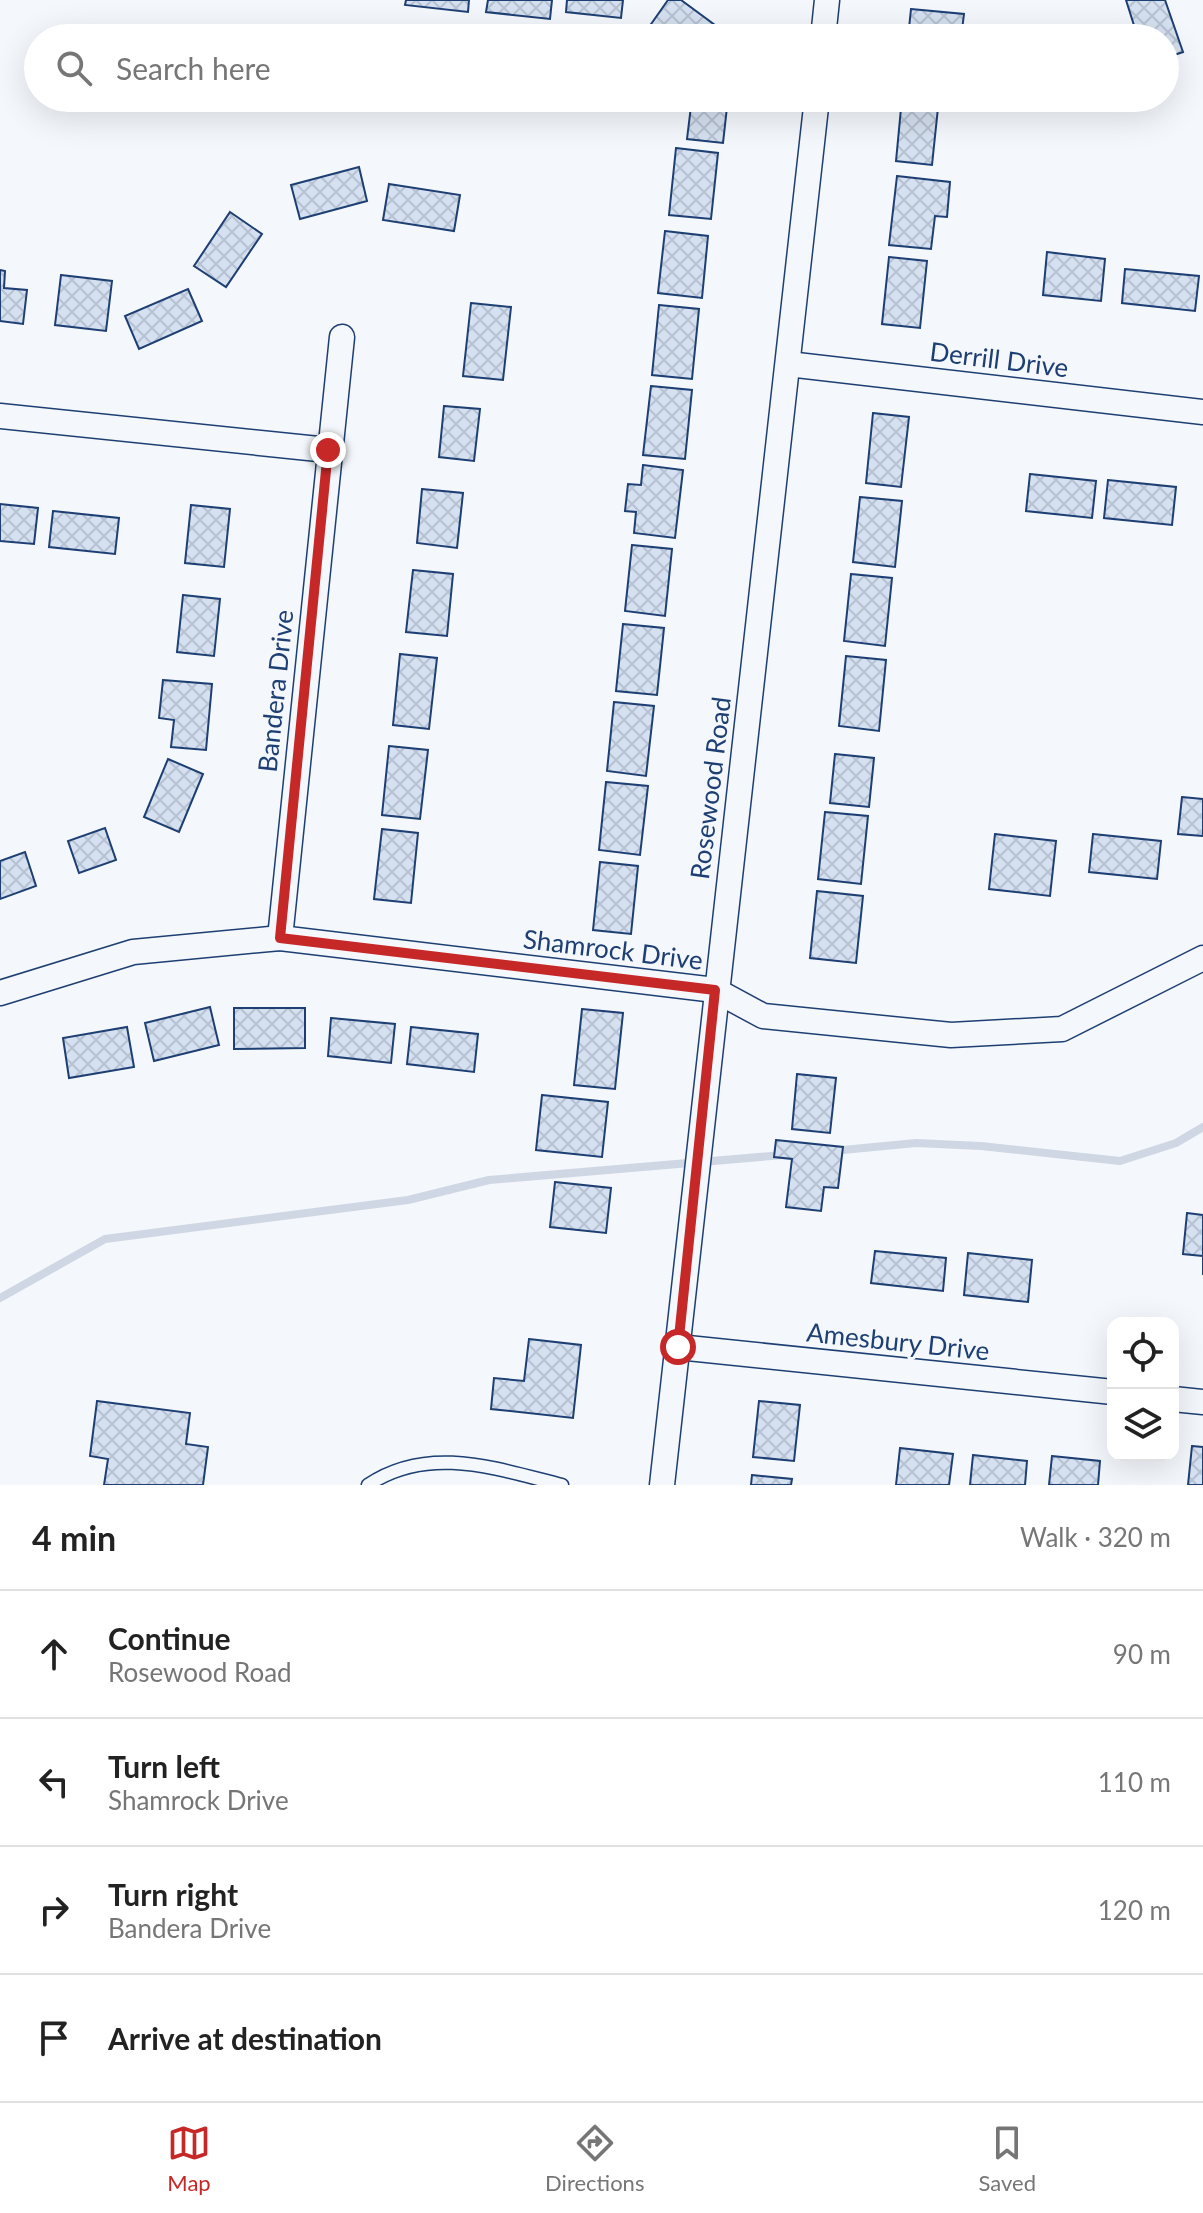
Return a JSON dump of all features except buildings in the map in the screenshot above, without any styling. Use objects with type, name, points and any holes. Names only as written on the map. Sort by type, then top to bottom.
[{"type":"street","points":[[824,24],[827,0]]},
{"type":"street","name":"Rosewood Road","points":[[662,1485],[815,112]]},
{"type":"street","name":"Bandera Drive","points":[[280,938],[342,337]]},
{"type":"street","name":"Derrill Drive","points":[[788,364],[1203,412]]},
{"type":"street","points":[[0,416],[328,450]]},
{"type":"street","name":"Shamrock Drive","points":[[0,993],[133,952],[280,938],[715,990],[763,1016],[951,1035],[1062,1029],[1203,958]]},
{"type":"street","name":"Amesbury Drive","points":[[678,1347],[1107,1391]]},
{"type":"street","points":[[1179,1400],[1203,1402]]},
{"type":"lane","points":[[368,1485],[407,1466],[438,1460],[485,1466],[562,1485]]},
{"type":"waterway","points":[[832,1151],[916,1143],[981,1146],[1120,1161],[1176,1143],[1203,1127]]},
{"type":"waterway","points":[[0,1298],[105,1239],[408,1200],[489,1180],[783,1155]]},
{"type":"route","points":[[328,450],[280,938],[715,990],[678,1347]]}]
